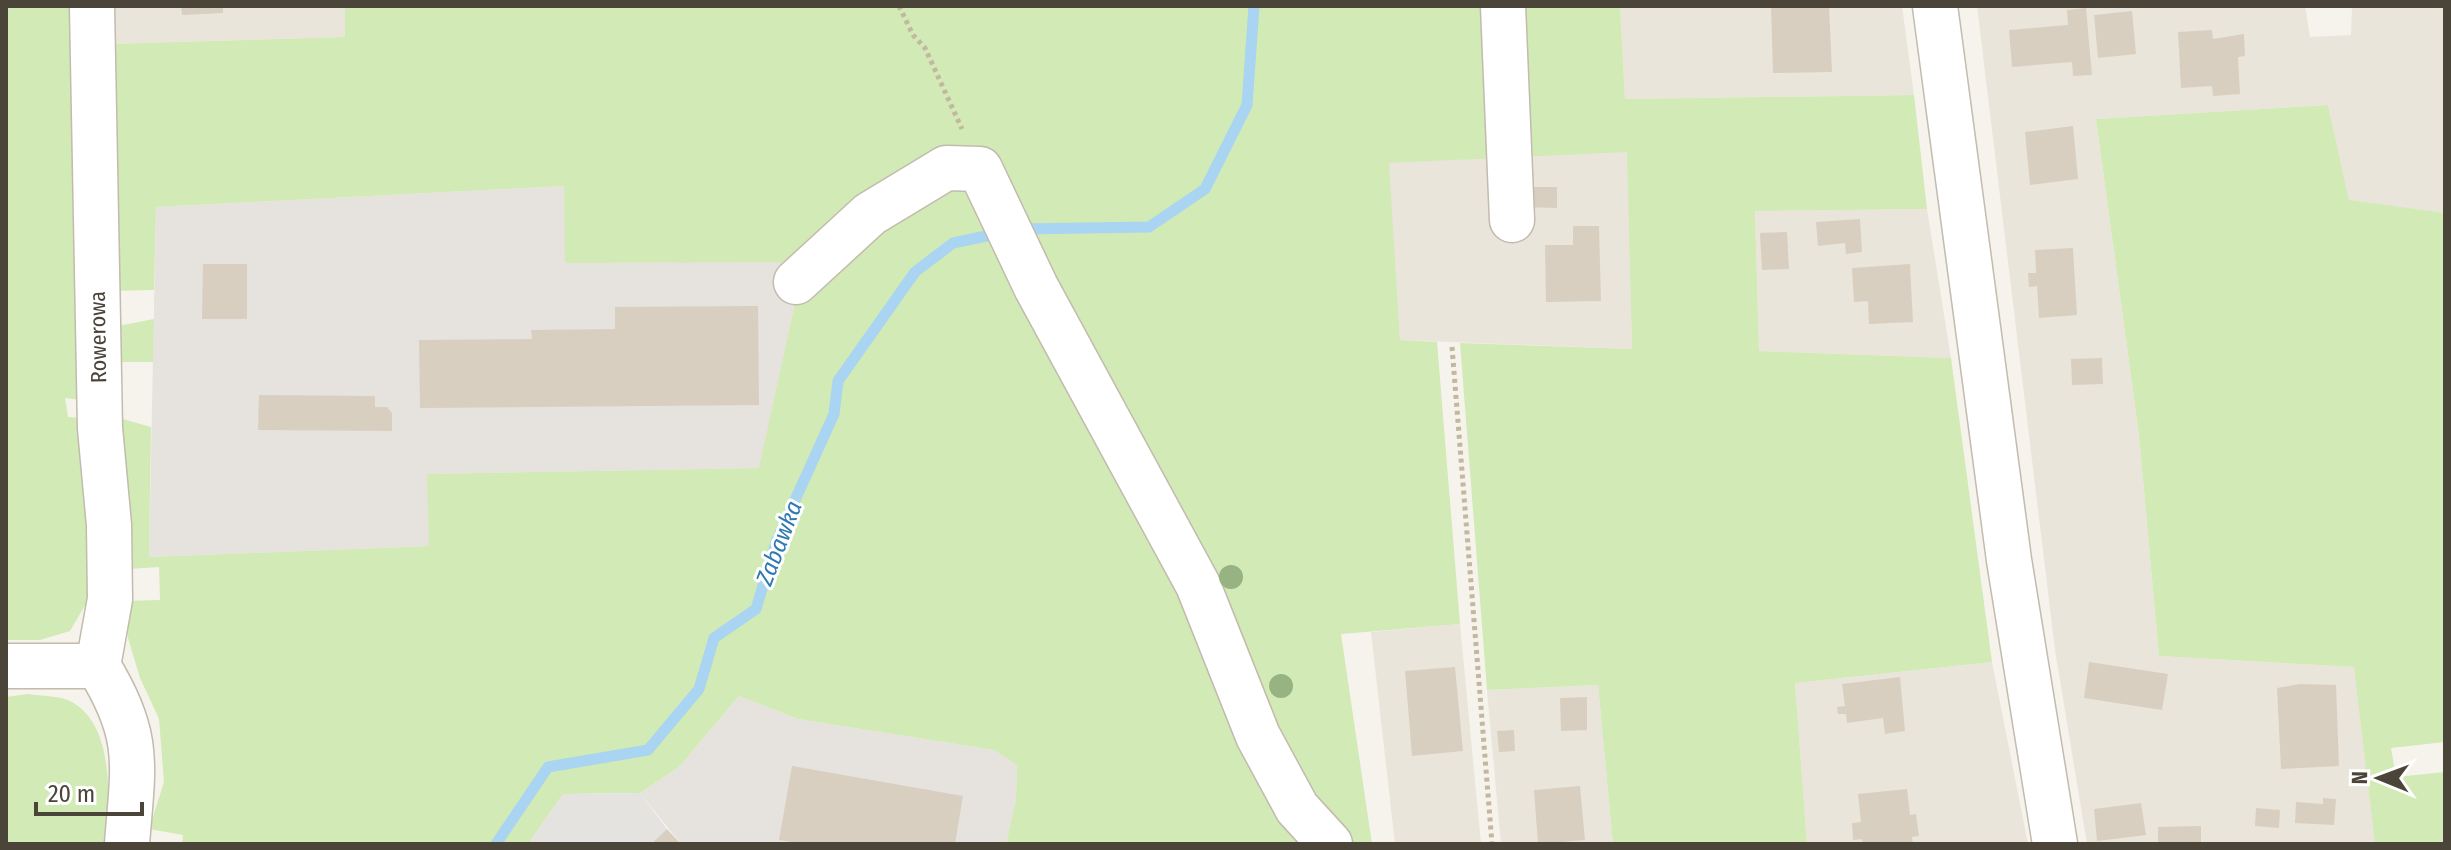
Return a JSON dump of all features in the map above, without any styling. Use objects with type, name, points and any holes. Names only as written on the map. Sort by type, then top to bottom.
[{"type":"street","name":"Rowerowa","points":[[92,6],[100,428],[109,525],[110,599],[98,666]]},
{"type":"street","points":[[1503,6],[1512,220]]},
{"type":"street","points":[[1935,6],[2009,560],[2055,844]]},
{"type":"street","points":[[796,282],[870,214],[946,168],[980,169],[1036,287],[1198,585],[1258,736],[1297,808],[1330,844]]},
{"type":"street","points":[[6,666],[98,666],[122,706],[134,754],[127,844]]},
{"type":"path","points":[[899,6],[913,35],[925,48],[980,169]]},
{"type":"path","points":[[1452,347],[1492,844]]},
{"type":"shaded area","points":[[109,6],[345,6],[346,37],[109,44]]},
{"type":"shaded area","points":[[1620,6],[1902,6],[1914,95],[1625,99]]},
{"type":"shaded area","points":[[1977,6],[2305,6],[2310,37],[2351,35],[2352,7],[2445,6],[2445,213],[2349,201],[2328,105],[2096,119],[2139,435],[2159,656],[2355,667],[2375,844],[2087,844],[2055,650]]},
{"type":"shaded area","points":[[1628,151],[1632,349],[1400,340],[1388,163]]},
{"type":"shaded area","points":[[564,186],[566,263],[804,261],[760,468],[428,474],[430,546],[149,557],[156,207]]},
{"type":"shaded area","points":[[1927,209],[1951,358],[1759,351],[1755,211]]},
{"type":"shaded area","points":[[1460,624],[1481,844],[1395,844],[1371,632]]},
{"type":"shaded area","points":[[1992,662],[2028,844],[1807,844],[1795,683]]},
{"type":"shaded area","points":[[1598,685],[1613,844],[1501,844],[1487,690]]},
{"type":"shaded area","points":[[739,696],[798,719],[994,750],[1017,764],[1016,799],[1006,844],[681,844],[640,793],[679,767]]},
{"type":"shaded area","points":[[640,793],[667,829],[651,844],[528,844],[563,794]]},
{"type":"green space","points":[[6,6],[74,6],[81,400],[65,398],[68,417],[83,418],[94,566],[87,602],[70,631],[40,640],[6,640]]},
{"type":"green space","points":[[345,6],[1620,6],[1625,99],[1914,95],[1927,209],[1755,211],[1759,351],[1951,358],[1992,662],[1795,683],[1807,844],[1613,844],[1598,685],[1487,690],[1460,343],[1632,349],[1627,152],[1389,163],[1400,340],[1437,342],[1460,624],[1341,634],[1372,844],[1006,844],[1016,799],[1017,765],[994,750],[798,719],[739,696],[679,767],[640,793],[563,794],[528,844],[182,844],[183,835],[149,829],[164,782],[159,719],[140,678],[128,638],[125,601],[160,600],[159,567],[129,569],[111,425],[123,419],[151,427],[149,557],[429,546],[427,474],[759,468],[804,262],[565,263],[564,186],[156,207],[154,290],[111,291],[109,44],[345,37]]},
{"type":"green space","points":[[2328,105],[2349,200],[2445,213],[2445,742],[2391,748],[2396,777],[2445,772],[2445,844],[2375,844],[2354,667],[2159,656],[2139,435],[2096,119]]},
{"type":"green space","points":[[154,319],[153,362],[113,362],[113,327]]},
{"type":"green space","points":[[28,694],[72,702],[86,714],[96,729],[106,766],[108,844],[6,844],[6,697]]},
{"type":"building","points":[[181,6],[223,6],[223,13],[182,15]]},
{"type":"building","points":[[1771,6],[1829,6],[1832,72],[1773,73]]},
{"type":"building","points":[[2086,8],[2092,75],[2073,76],[2072,62],[2012,67],[2009,30],[2068,25],[2067,10]]},
{"type":"building","points":[[2132,11],[2136,54],[2098,58],[2094,15]]},
{"type":"building","points":[[2212,30],[2213,39],[2244,34],[2245,56],[2238,57],[2240,94],[2213,96],[2212,86],[2181,88],[2178,32]]},
{"type":"building","points":[[2073,126],[2078,179],[2030,185],[2025,132]]},
{"type":"building","points":[[1520,187],[1557,187],[1557,208],[1521,207]]},
{"type":"building","points":[[1860,219],[1862,252],[1846,254],[1845,243],[1818,246],[1816,222]]},
{"type":"building","points":[[1573,226],[1599,226],[1601,301],[1546,302],[1545,245],[1573,245]]},
{"type":"building","points":[[1787,232],[1789,269],[1762,270],[1760,233]]},
{"type":"building","points":[[2073,248],[2077,315],[2039,318],[2037,286],[2029,287],[2028,273],[2036,273],[2035,250]]},
{"type":"building","points":[[203,264],[247,264],[247,319],[202,319]]},
{"type":"building","points":[[1910,264],[1913,322],[1869,324],[1868,301],[1854,302],[1852,268]]},
{"type":"building","points":[[758,306],[759,405],[420,408],[419,340],[532,339],[531,330],[615,329],[615,307]]},
{"type":"building","points":[[2102,358],[2103,384],[2072,385],[2071,359]]},
{"type":"building","points":[[259,395],[375,396],[375,407],[387,407],[392,413],[392,431],[258,430]]},
{"type":"building","points":[[2089,662],[2168,674],[2162,710],[2084,698]]},
{"type":"building","points":[[1455,667],[1463,751],[1412,756],[1405,671]]},
{"type":"building","points":[[1900,677],[1905,731],[1885,734],[1883,718],[1847,723],[1846,714],[1838,714],[1837,707],[1845,706],[1842,684]]},
{"type":"building","points":[[2300,684],[2336,685],[2339,766],[2281,769],[2277,688]]},
{"type":"building","points":[[1587,697],[1587,730],[1561,731],[1560,698]]},
{"type":"building","points":[[1514,730],[1515,751],[1499,752],[1497,731]]},
{"type":"building","points":[[792,766],[963,796],[955,844],[805,844],[779,840]]},
{"type":"building","points":[[1580,786],[1585,840],[1538,844],[1534,790]]},
{"type":"building","points":[[1907,789],[1910,815],[1916,814],[1919,836],[1912,837],[1913,844],[1863,844],[1862,839],[1853,840],[1852,823],[1861,822],[1858,794]]},
{"type":"building","points":[[2323,798],[2336,799],[2334,825],[2295,823],[2296,802],[2323,804]]},
{"type":"building","points":[[2141,803],[2146,835],[2097,841],[2094,809]]},
{"type":"building","points":[[2256,808],[2280,810],[2279,828],[2255,826]]},
{"type":"building","points":[[2201,826],[2201,844],[2158,844],[2158,827]]},
{"type":"building","points":[[667,829],[681,844],[651,844]]},
{"type":"waterway","name":"Zabawka","points":[[1022,229],[1149,227],[1205,189],[1247,105],[1254,6]]},
{"type":"waterway","name":"Zabawka","points":[[496,844],[548,767],[648,750],[699,689],[714,638],[756,609],[776,542],[834,414],[838,381],[915,272],[953,243],[996,234]]}]
